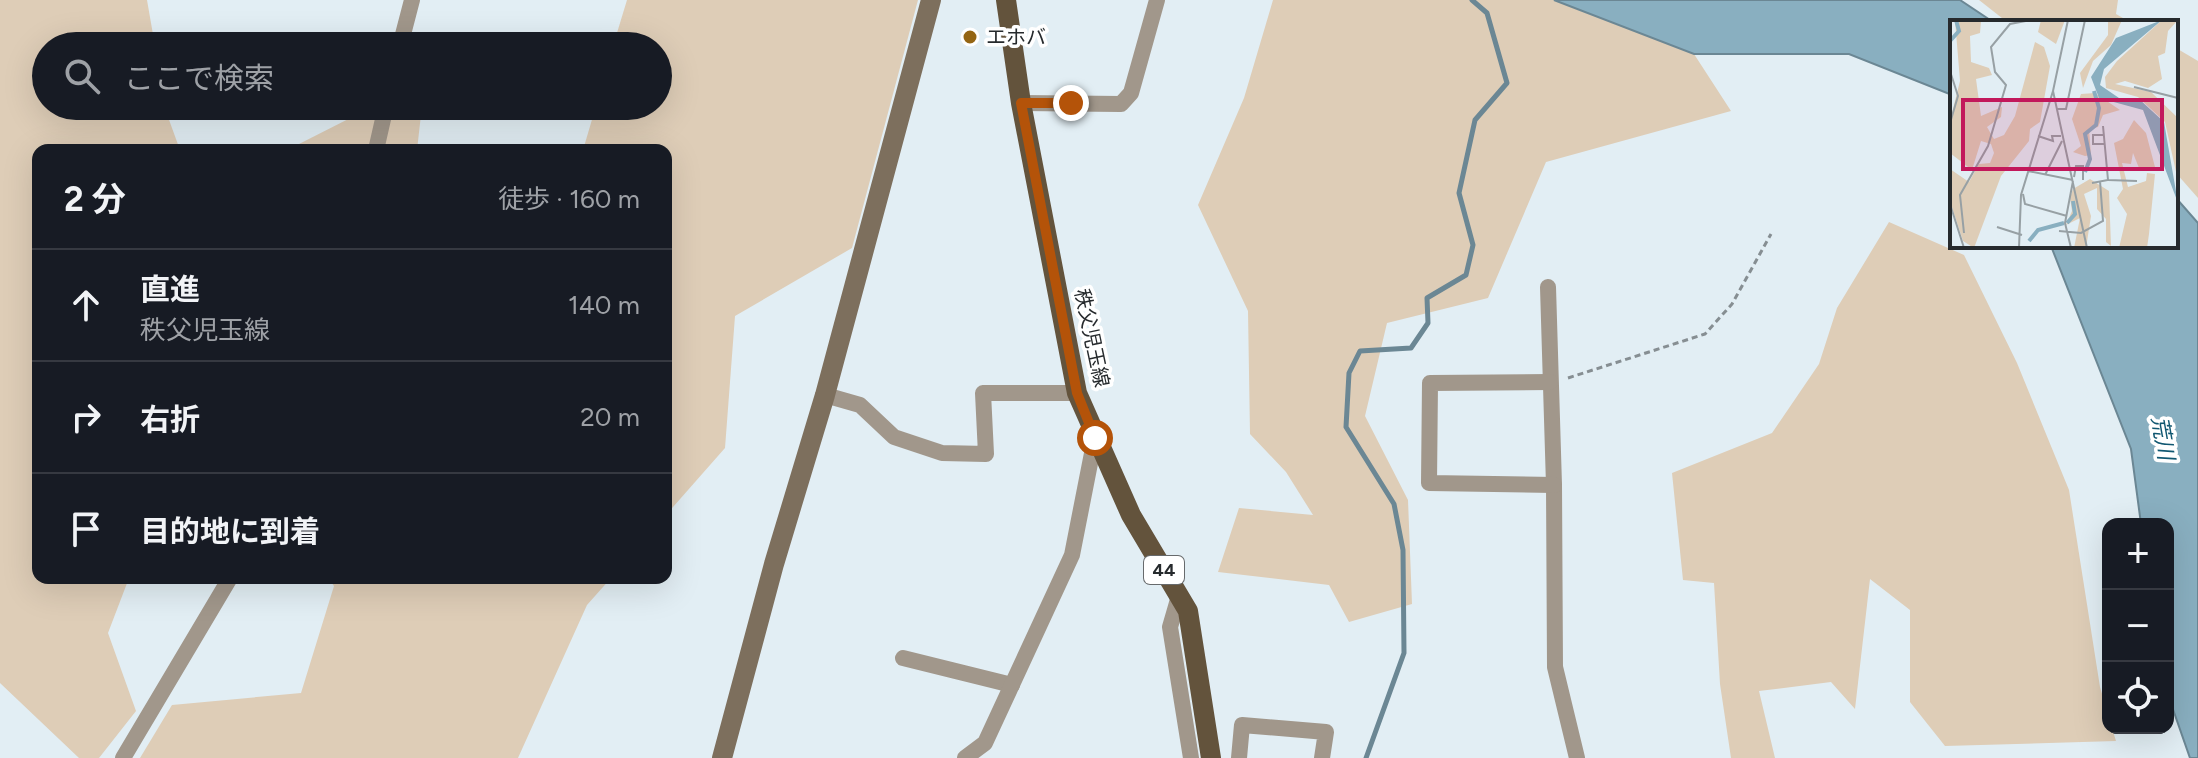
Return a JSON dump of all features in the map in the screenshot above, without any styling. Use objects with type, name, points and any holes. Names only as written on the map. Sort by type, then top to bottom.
[{"type":"main road","name":"秩父児玉線","points":[[1006,0],[1021,103],[1077,393],[1131,515],[1188,611],[1211,758]]},
{"type":"street","points":[[404,32],[412,0]]},
{"type":"street","points":[[722,758],[774,564],[825,395],[931,0]]},
{"type":"street","points":[[1021,103],[1121,104],[1131,93],[1157,0]]},
{"type":"street","points":[[377,144],[383,120]]},
{"type":"street","points":[[1548,287],[1555,667],[1577,758]]},
{"type":"street","points":[[1550,382],[1430,383],[1429,483],[1554,485]]},
{"type":"street","points":[[825,395],[860,405],[894,437],[942,453],[986,454],[983,393],[1077,393]]},
{"type":"street","points":[[965,758],[985,743],[1072,555],[1095,438]]},
{"type":"street","points":[[123,758],[226,584]]},
{"type":"street","points":[[1179,596],[1170,627],[1191,758]]},
{"type":"street","points":[[903,658],[1012,685]]},
{"type":"street","points":[[1239,758],[1242,725],[1326,732],[1322,758]]},
{"type":"path","points":[[1552,404],[1565,379],[1705,334],[1732,304],[1771,234]]},
{"type":"shaded area","points":[[0,0],[147,0],[153,32],[32,32],[32,120],[169,120],[178,144],[32,144],[32,584],[127,584],[108,633],[136,711],[99,758],[79,758],[0,683]]},
{"type":"shaded area","points":[[627,0],[918,0],[852,248],[735,316],[725,448],[672,508],[672,144],[585,144],[592,120],[672,120],[672,32],[617,32]]},
{"type":"shaded area","points":[[1273,0],[1554,0],[1694,54],[1731,111],[1546,162],[1488,298],[1387,323],[1365,416],[1408,500],[1412,604],[1349,622],[1329,585],[1218,572],[1239,508],[1313,515],[1286,472],[1250,434],[1248,311],[1198,205],[1244,98]]},
{"type":"shaded area","points":[[1979,0],[2118,0],[2116,14],[2126,20],[2004,20]]},
{"type":"shaded area","points":[[2178,49],[2198,61],[2198,198],[2178,175]]},
{"type":"shaded area","points":[[346,120],[420,120],[418,144],[299,144]]},
{"type":"shaded area","points":[[1889,222],[1964,255],[2017,363],[2069,490],[2102,694],[2102,734],[2114,734],[2116,741],[1945,746],[1910,702],[1910,610],[1870,579],[1855,709],[1831,682],[1759,691],[1775,758],[1731,758],[1720,684],[1714,583],[1683,580],[1672,473],[1772,433],[1819,364],[1837,308]]},
{"type":"shaded area","points":[[332,584],[606,584],[587,605],[518,758],[140,758],[172,705],[301,693]]},
{"type":"water","points":[[1554,0],[1960,0],[1990,20],[1950,20],[1950,94],[1849,54],[1694,54]]},
{"type":"water","name":"荒川","points":[[2178,200],[2198,223],[2198,758],[2190,758],[2174,712],[2174,518],[2140,518],[2131,449],[2052,248],[2178,248]]},
{"type":"waterway","points":[[1366,758],[1404,653],[1403,550],[1394,504],[1346,427],[1349,373],[1360,351],[1411,348],[1428,323],[1427,298],[1466,275],[1473,245],[1459,193],[1475,120],[1507,83],[1487,13],[1472,0]]},
{"type":"place","name":"エホバ","points":[[970,37]]},
{"type":"route","points":[[1071,103],[1021,103],[1077,393],[1095,438]]}]
